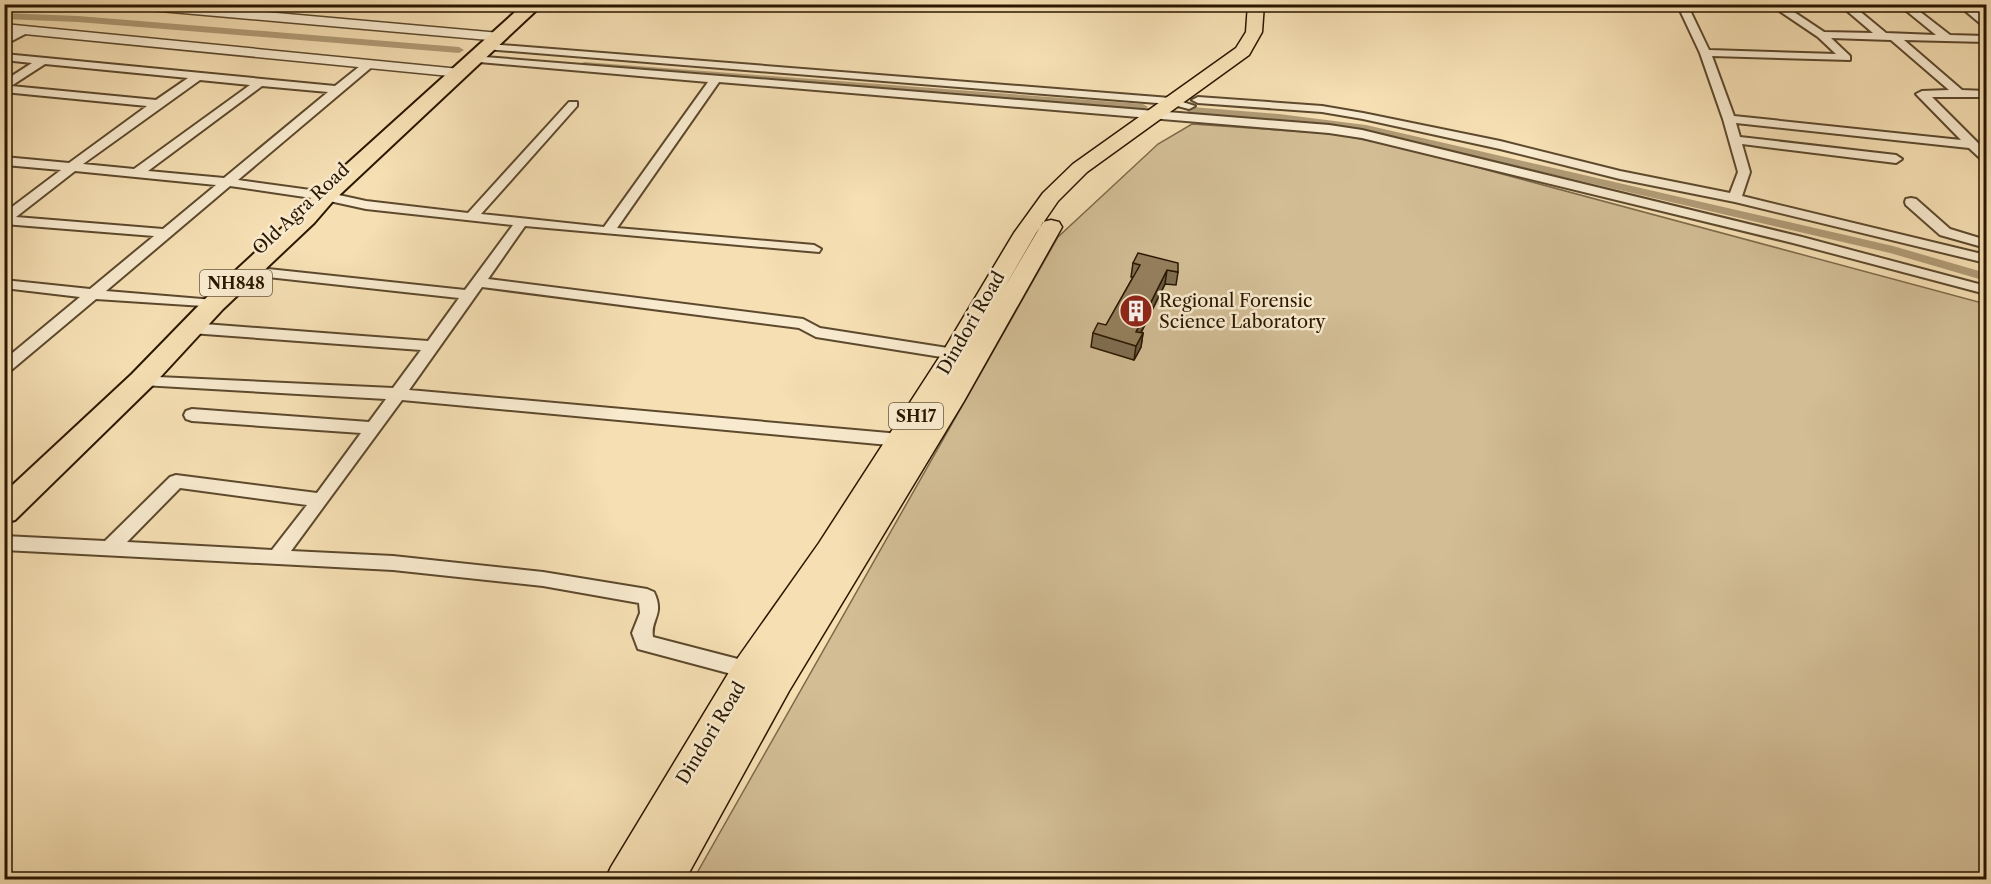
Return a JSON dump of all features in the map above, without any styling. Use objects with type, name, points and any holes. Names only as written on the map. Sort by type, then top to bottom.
[{"type":"highway","name":"NH848","points":[[477,54],[524,4]]},
{"type":"highway","name":"NH848","points":[[4,512],[142,380],[191,328],[207,304],[249,271],[306,218],[320,195],[535,4]]},
{"type":"highway","name":"Old Agra Road","points":[[4,491],[207,304],[320,195]]},
{"type":"main road","name":"Dindori Road","points":[[624,879],[749,669],[830,551],[1050,197],[1080,168],[1176,107],[1243,51],[1254,32],[1256,4]]},
{"type":"main road","points":[[664,879],[777,681],[951,401],[1044,237],[1071,197],[1176,107],[1257,59],[1269,36],[1272,4]]},
{"type":"street","points":[[126,4],[477,54],[714,81],[1176,107],[1322,109],[1500,145],[1620,175],[1735,198],[1986,260]]},
{"type":"street","points":[[1682,4],[1705,53],[1729,119],[1744,172],[1735,198]]},
{"type":"street","points":[[1705,53],[1846,58],[1822,35],[1774,4]]},
{"type":"street","points":[[1844,4],[1959,93]]},
{"type":"street","points":[[1904,4],[1947,39]]},
{"type":"street","points":[[1965,7],[1986,10]]},
{"type":"street","points":[[1965,7],[1986,23]]},
{"type":"street","points":[[4,28],[369,64],[477,54],[1176,107],[1362,134],[1797,240],[1986,290]]},
{"type":"street","points":[[4,42],[25,30]]},
{"type":"street","points":[[1822,35],[1986,39]]},
{"type":"street","points":[[4,57],[337,90]]},
{"type":"street","points":[[4,88],[43,60]]},
{"type":"street","points":[[7,364],[369,64]]},
{"type":"street","points":[[4,220],[72,167],[198,76]]},
{"type":"street","points":[[608,231],[714,81]]},
{"type":"street","points":[[136,174],[260,82]]},
{"type":"street","points":[[4,88],[158,104]]},
{"type":"street","points":[[1986,94],[1922,94],[1986,157]]},
{"type":"street","points":[[471,217],[573,104]]},
{"type":"street","points":[[1729,119],[1973,145]]},
{"type":"street","points":[[1735,140],[1896,159]]},
{"type":"street","points":[[5,161],[227,182],[320,195],[366,205],[521,223],[814,249]]},
{"type":"street","points":[[1911,202],[1945,232],[1986,244]]},
{"type":"street","points":[[4,220],[166,233]]},
{"type":"street","points":[[277,556],[399,394],[521,223]]},
{"type":"street","points":[[249,271],[469,295]]},
{"type":"street","points":[[478,282],[803,324],[816,332],[954,354]]},
{"type":"street","points":[[4,284],[35,290],[207,304]]},
{"type":"street","points":[[191,328],[433,346]]},
{"type":"street","points":[[142,380],[399,394],[900,440]]},
{"type":"street","points":[[192,415],[373,428]]},
{"type":"street","points":[[110,548],[176,481],[321,500]]},
{"type":"street","points":[[4,543],[393,563],[543,579],[647,597],[650,613],[642,633],[645,643],[749,669],[777,681]]},
{"type":"shaded area","points":[[1192,124],[1335,134],[1398,146],[1986,304],[1986,326],[1980,337],[1986,341],[1986,879],[693,880],[1058,237],[1158,144]]},
{"type":"building","name":"Regional Forensic Science Laboratory","points":[[1138,253],[1178,263],[1178,272],[1167,270],[1136,332],[1143,333],[1136,346],[1093,333],[1098,323],[1106,325],[1140,265],[1133,263]]},
{"type":"waterway","points":[[4,16],[78,19],[459,50]]},
{"type":"waterway","points":[[584,65],[1143,107]]},
{"type":"waterway","points":[[1192,110],[1279,117],[1366,128],[1893,250],[1986,277]]},
{"type":"place","name":"Regional Forensic Science Laboratory","points":[[1136,311]]}]
